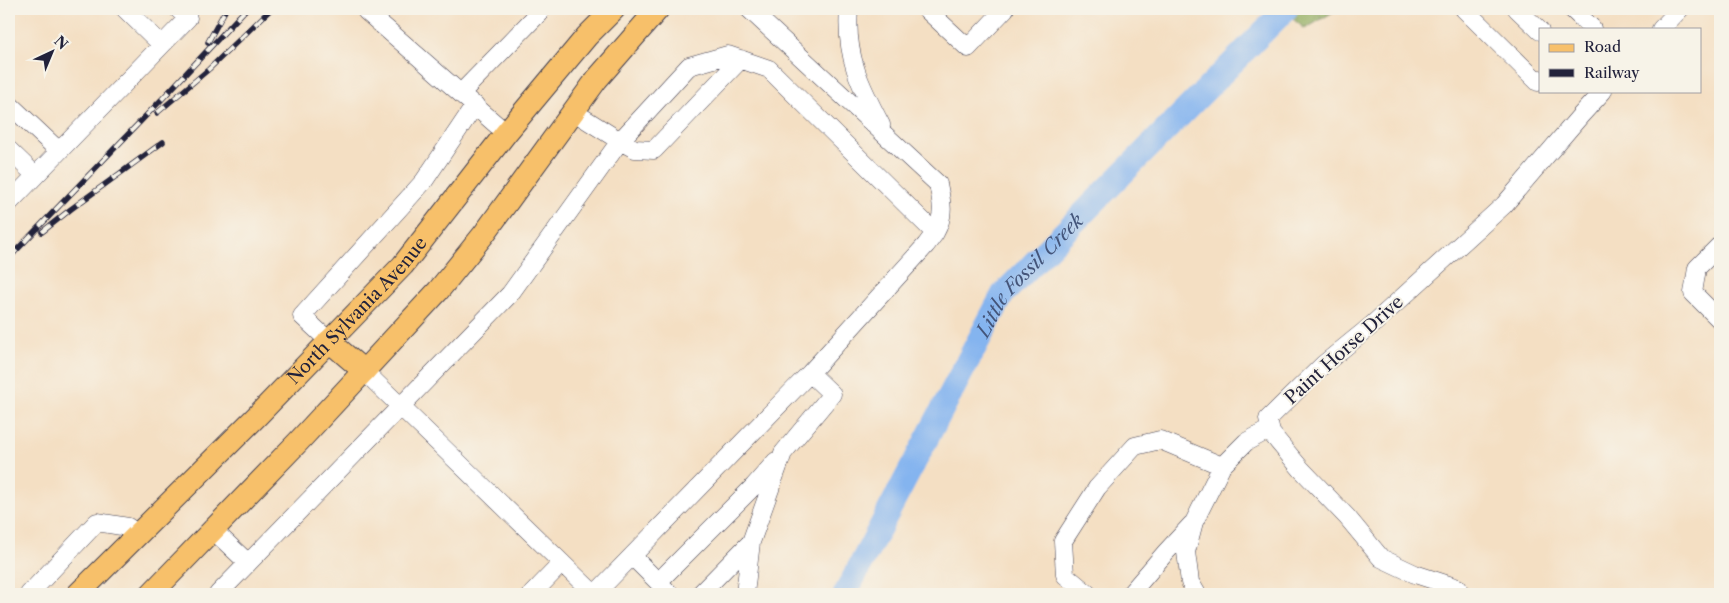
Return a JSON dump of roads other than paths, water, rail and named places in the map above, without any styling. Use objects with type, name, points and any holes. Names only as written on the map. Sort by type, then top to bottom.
[{"type":"main road","name":"North Sylvania Avenue","points":[[78,594],[256,417],[403,264],[506,133],[587,36],[614,9]]},
{"type":"main road","points":[[151,594],[438,291],[484,234],[598,79],[651,16],[668,9]]},
{"type":"main road","points":[[329,341],[364,371]]},
{"type":"street","points":[[125,9],[162,45]]},
{"type":"street","points":[[11,197],[59,151],[188,18],[178,9]]},
{"type":"street","points":[[364,371],[595,594],[810,373],[926,245],[940,225],[943,206],[938,184],[748,9]]},
{"type":"street","points":[[849,9],[847,28],[850,53],[858,80],[885,135]]},
{"type":"street","points":[[926,9],[968,48],[1005,9]]},
{"type":"street","points":[[1464,9],[1538,82],[1539,80]]},
{"type":"street","points":[[1517,9],[1539,30]]},
{"type":"street","points":[[1572,9],[1592,28]]},
{"type":"street","points":[[1662,28],[1680,9]]},
{"type":"street","points":[[366,11],[506,133]]},
{"type":"street","points":[[461,93],[539,13]]},
{"type":"street","points":[[218,594],[510,294],[620,141],[689,66],[728,55],[769,69],[935,233]]},
{"type":"street","points":[[574,112],[635,150],[654,150],[741,59]]},
{"type":"street","name":"Paint Horse Drive","points":[[1270,429],[1268,419],[1324,364],[1372,325],[1504,205],[1602,92]]},
{"type":"street","points":[[9,104],[59,151]]},
{"type":"street","points":[[329,341],[302,316],[424,181],[475,106]]},
{"type":"street","points":[[9,150],[35,175]]},
{"type":"street","points":[[1720,245],[1697,268],[1693,293],[1720,320]]},
{"type":"street","points":[[632,556],[664,588],[783,453],[832,394],[810,373]]},
{"type":"street","points":[[1196,594],[1190,582],[1186,552],[1194,522],[1222,466],[1246,442],[1270,429],[1271,433],[1295,462],[1347,517],[1381,558],[1414,574],[1458,588]]},
{"type":"street","points":[[1088,594],[1065,575],[1063,541],[1097,488],[1135,446],[1160,440],[1222,466]]},
{"type":"street","points":[[745,594],[751,542],[783,453]]},
{"type":"street","points":[[29,594],[97,522],[128,527],[138,534]]},
{"type":"street","points":[[1130,594],[1194,522]]},
{"type":"street","points":[[213,530],[248,564]]},
{"type":"street","points":[[700,594],[751,542]]},
{"type":"street","points":[[532,594],[562,563]]},
{"type":"waterway","name":"Little Fossil Creek","points":[[845,594],[1003,294],[1286,9]]},
{"type":"railway","points":[[208,42],[226,9]]},
{"type":"railway","points":[[9,258],[246,9]]},
{"type":"railway","points":[[157,113],[209,69],[271,9]]},
{"type":"railway","points":[[42,232],[163,142]]}]
